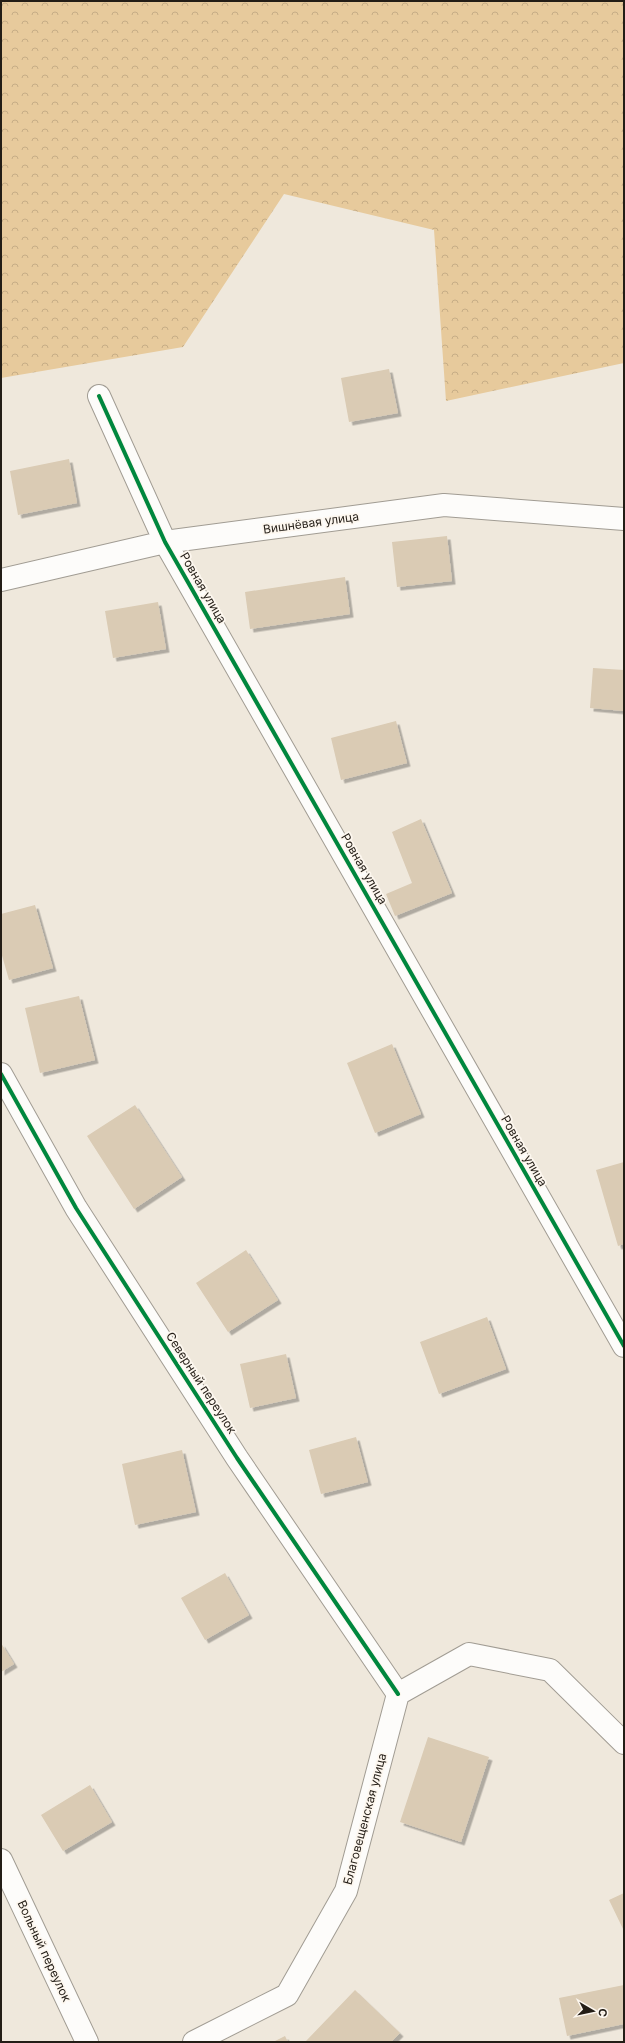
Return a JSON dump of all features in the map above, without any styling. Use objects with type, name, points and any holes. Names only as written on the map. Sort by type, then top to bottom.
[{"type":"street","name":"Ровная улица","points":[[99,396],[166,542],[624,1346]]},
{"type":"street","name":"Вишнёвая улица","points":[[1,580],[166,542],[444,505],[624,519]]},
{"type":"street","name":"Северный переулок","points":[[1,1074],[76,1208],[237,1458],[398,1694]]},
{"type":"street","points":[[398,1694],[469,1654],[550,1670],[624,1743]]},
{"type":"street","name":"Благовещенская улица","points":[[194,2042],[287,1995],[346,1891],[398,1694]]},
{"type":"street","name":"Вольный переулок","points":[[1,1860],[87,2042]]},
{"type":"green space","points":[[1,1],[624,1],[624,363],[446,401],[434,230],[284,194],[183,347],[1,378]]},
{"type":"building","points":[[389,369],[398,413],[349,422],[341,378]]},
{"type":"building","points":[[69,459],[77,503],[18,515],[10,471]]},
{"type":"building","points":[[447,536],[452,581],[397,587],[392,542]]},
{"type":"building","points":[[345,577],[350,614],[250,629],[245,592]]},
{"type":"building","points":[[158,602],[166,649],[113,658],[105,611]]},
{"type":"building","points":[[593,668],[624,670],[624,711],[590,708]]},
{"type":"building","points":[[396,721],[407,763],[341,780],[331,738]]},
{"type":"building","points":[[421,819],[452,893],[395,916],[386,894],[412,883],[392,832]]},
{"type":"building","points":[[35,905],[53,968],[9,980],[1,952],[1,914]]},
{"type":"building","points":[[79,996],[95,1060],[40,1073],[25,1008]]},
{"type":"building","points":[[392,1044],[421,1114],[375,1133],[347,1063]]},
{"type":"building","points":[[135,1105],[182,1177],[134,1209],[87,1136]]},
{"type":"building","points":[[624,1162],[624,1244],[618,1246],[596,1170]]},
{"type":"building","points":[[246,1250],[278,1300],[228,1332],[196,1283]]},
{"type":"building","points":[[487,1317],[506,1369],[439,1394],[420,1342]]},
{"type":"building","points":[[286,1354],[296,1398],[250,1408],[240,1364]]},
{"type":"building","points":[[356,1437],[368,1482],[321,1494],[309,1450]]},
{"type":"building","points":[[182,1450],[196,1512],[135,1525],[122,1464]]},
{"type":"building","points":[[225,1573],[249,1615],[205,1640],[181,1598]]},
{"type":"building","points":[[1,1643],[14,1664],[1,1672]]},
{"type":"building","points":[[428,1737],[489,1757],[461,1842],[400,1822]]},
{"type":"building","points":[[90,1785],[112,1822],[63,1851],[41,1815]]},
{"type":"building","points":[[624,1893],[624,1931],[609,1900]]},
{"type":"building","points":[[624,1985],[624,2024],[567,2036],[559,1998]]},
{"type":"building","points":[[355,1990],[400,2033],[391,2042],[307,2042],[306,2041]]},
{"type":"building","points":[[285,2036],[288,2042],[273,2042]]},
{"type":"cycle path","points":[[99,396],[165,542],[624,1346]]},
{"type":"cycle path","points":[[1,1074],[76,1208],[237,1458],[398,1694]]}]
